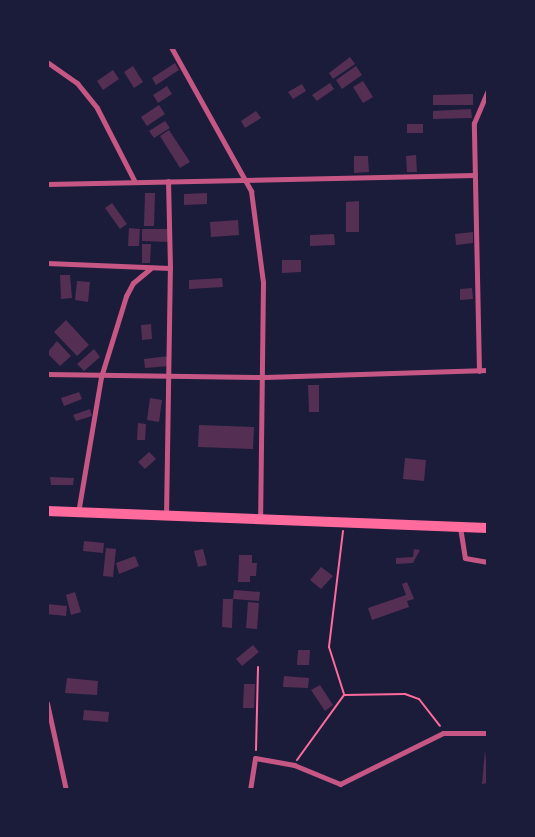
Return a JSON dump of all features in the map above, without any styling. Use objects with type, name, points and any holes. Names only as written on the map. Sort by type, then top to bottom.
[{"type":"highway","points":[[47,511],[344,525],[488,528]]},
{"type":"street","points":[[172,47],[247,178],[261,253],[265,377],[260,521]]},
{"type":"street","points":[[47,62],[77,83],[96,108],[134,180]]},
{"type":"street","points":[[479,371],[474,123],[488,90]]},
{"type":"street","points":[[47,184],[134,180],[475,175]]},
{"type":"street","points":[[166,517],[170,374],[168,181]]},
{"type":"street","points":[[47,263],[170,268]]},
{"type":"street","points":[[78,513],[101,377],[126,296],[133,283],[151,268]]},
{"type":"street","points":[[47,374],[101,377],[170,374],[265,377],[488,370]]},
{"type":"street","points":[[460,527],[464,558],[488,562]]},
{"type":"street","points":[[47,703],[66,790]]},
{"type":"street","points":[[250,790],[255,758],[294,765],[340,784],[443,733],[488,733]]},
{"type":"path","points":[[344,525],[329,647],[344,695]]},
{"type":"path","points":[[255,758],[258,667]]},
{"type":"path","points":[[344,695],[405,694],[419,699],[443,733]]},
{"type":"path","points":[[294,765],[344,695]]},
{"type":"building","points":[[350,57],[355,64],[333,79],[329,73]]},
{"type":"building","points":[[175,63],[179,70],[156,85],[152,78]]},
{"type":"building","points":[[133,66],[143,82],[134,88],[124,72]]},
{"type":"building","points":[[356,66],[362,75],[342,89],[336,80]]},
{"type":"building","points":[[113,70],[119,79],[103,90],[97,81]]},
{"type":"building","points":[[363,81],[373,97],[363,103],[353,87]]},
{"type":"building","points":[[330,83],[334,89],[317,101],[312,95]]},
{"type":"building","points":[[302,84],[306,91],[293,99],[288,92]]},
{"type":"building","points":[[167,86],[172,94],[158,103],[153,95]]},
{"type":"building","points":[[473,94],[473,105],[433,105],[433,95]]},
{"type":"building","points":[[159,105],[165,114],[147,126],[141,117]]},
{"type":"building","points":[[471,109],[472,118],[433,119],[433,111]]},
{"type":"building","points":[[256,111],[261,118],[245,128],[241,121]]},
{"type":"building","points":[[165,121],[170,128],[154,138],[149,131]]},
{"type":"building","points":[[407,124],[423,124],[423,133],[407,133]]},
{"type":"building","points":[[169,130],[190,162],[180,168],[160,136]]},
{"type":"building","points":[[416,155],[417,172],[407,172],[406,156]]},
{"type":"building","points":[[354,156],[368,156],[369,172],[354,173]]},
{"type":"building","points":[[145,193],[155,193],[154,226],[144,226]]},
{"type":"building","points":[[207,193],[207,204],[184,205],[184,194]]},
{"type":"building","points":[[359,201],[359,232],[346,232],[346,202]]},
{"type":"building","points":[[112,203],[127,224],[120,229],[105,208]]},
{"type":"building","points":[[238,220],[239,235],[211,237],[210,222]]},
{"type":"building","points":[[129,228],[140,229],[139,246],[128,246]]},
{"type":"building","points":[[142,229],[170,229],[169,242],[142,241]]},
{"type":"building","points":[[473,232],[473,243],[456,245],[455,234]]},
{"type":"building","points":[[334,234],[335,245],[310,246],[310,235]]},
{"type":"building","points":[[142,244],[151,244],[150,263],[142,263]]},
{"type":"building","points":[[282,260],[301,260],[301,272],[282,273]]},
{"type":"building","points":[[60,275],[70,275],[72,298],[61,299]]},
{"type":"building","points":[[222,278],[223,287],[189,289],[189,280]]},
{"type":"building","points":[[77,281],[90,282],[88,302],[75,300]]},
{"type":"building","points":[[472,288],[473,299],[460,300],[460,289]]},
{"type":"building","points":[[66,320],[89,345],[77,356],[54,332]]},
{"type":"building","points":[[151,324],[152,339],[142,340],[141,325]]},
{"type":"building","points":[[57,341],[71,356],[60,366],[47,353]]},
{"type":"building","points":[[94,349],[100,357],[84,371],[77,364]]},
{"type":"building","points":[[169,356],[170,366],[145,368],[144,359]]},
{"type":"building","points":[[308,385],[319,385],[319,412],[309,412]]},
{"type":"building","points":[[79,392],[82,399],[64,406],[61,398]]},
{"type":"building","points":[[150,398],[162,400],[159,422],[147,420]]},
{"type":"building","points":[[90,409],[92,416],[76,421],[73,415]]},
{"type":"building","points":[[138,423],[146,424],[145,440],[137,440]]},
{"type":"building","points":[[199,425],[254,427],[253,449],[198,447]]},
{"type":"building","points":[[149,452],[156,459],[145,469],[138,462]]},
{"type":"building","points":[[405,458],[426,460],[424,481],[403,479]]},
{"type":"building","points":[[50,477],[74,478],[73,485],[51,485]]},
{"type":"building","points":[[84,541],[104,543],[103,553],[83,551]]},
{"type":"building","points":[[106,548],[116,549],[113,577],[103,576]]},
{"type":"building","points":[[203,549],[207,565],[198,567],[194,551]]},
{"type":"building","points":[[414,549],[420,550],[413,563],[396,564],[396,558],[413,557]]},
{"type":"building","points":[[239,555],[252,555],[252,563],[257,563],[256,576],[250,576],[250,582],[238,582]]},
{"type":"building","points":[[135,556],[139,566],[119,574],[116,563]]},
{"type":"building","points":[[321,567],[333,576],[321,589],[310,580]]},
{"type":"building","points":[[407,582],[414,599],[407,601],[409,607],[372,620],[368,608],[406,595],[402,584]]},
{"type":"building","points":[[234,590],[260,592],[259,601],[233,599]]},
{"type":"building","points":[[75,592],[81,612],[71,615],[66,595]]},
{"type":"building","points":[[223,599],[233,599],[232,628],[222,627]]},
{"type":"building","points":[[248,602],[259,603],[257,629],[246,628]]},
{"type":"building","points":[[47,604],[67,606],[66,616],[47,614]]},
{"type":"building","points":[[253,645],[259,652],[242,666],[236,659]]},
{"type":"building","points":[[298,650],[310,650],[309,665],[297,665]]},
{"type":"building","points":[[284,676],[309,678],[308,688],[283,687]]},
{"type":"building","points":[[67,678],[98,681],[97,695],[65,693]]},
{"type":"building","points":[[244,684],[255,684],[254,708],[243,708]]},
{"type":"building","points":[[320,685],[333,705],[325,711],[311,690]]},
{"type":"building","points":[[84,710],[109,712],[108,722],[83,720]]},
{"type":"building","points":[[485,750],[488,783],[482,784]]}]
